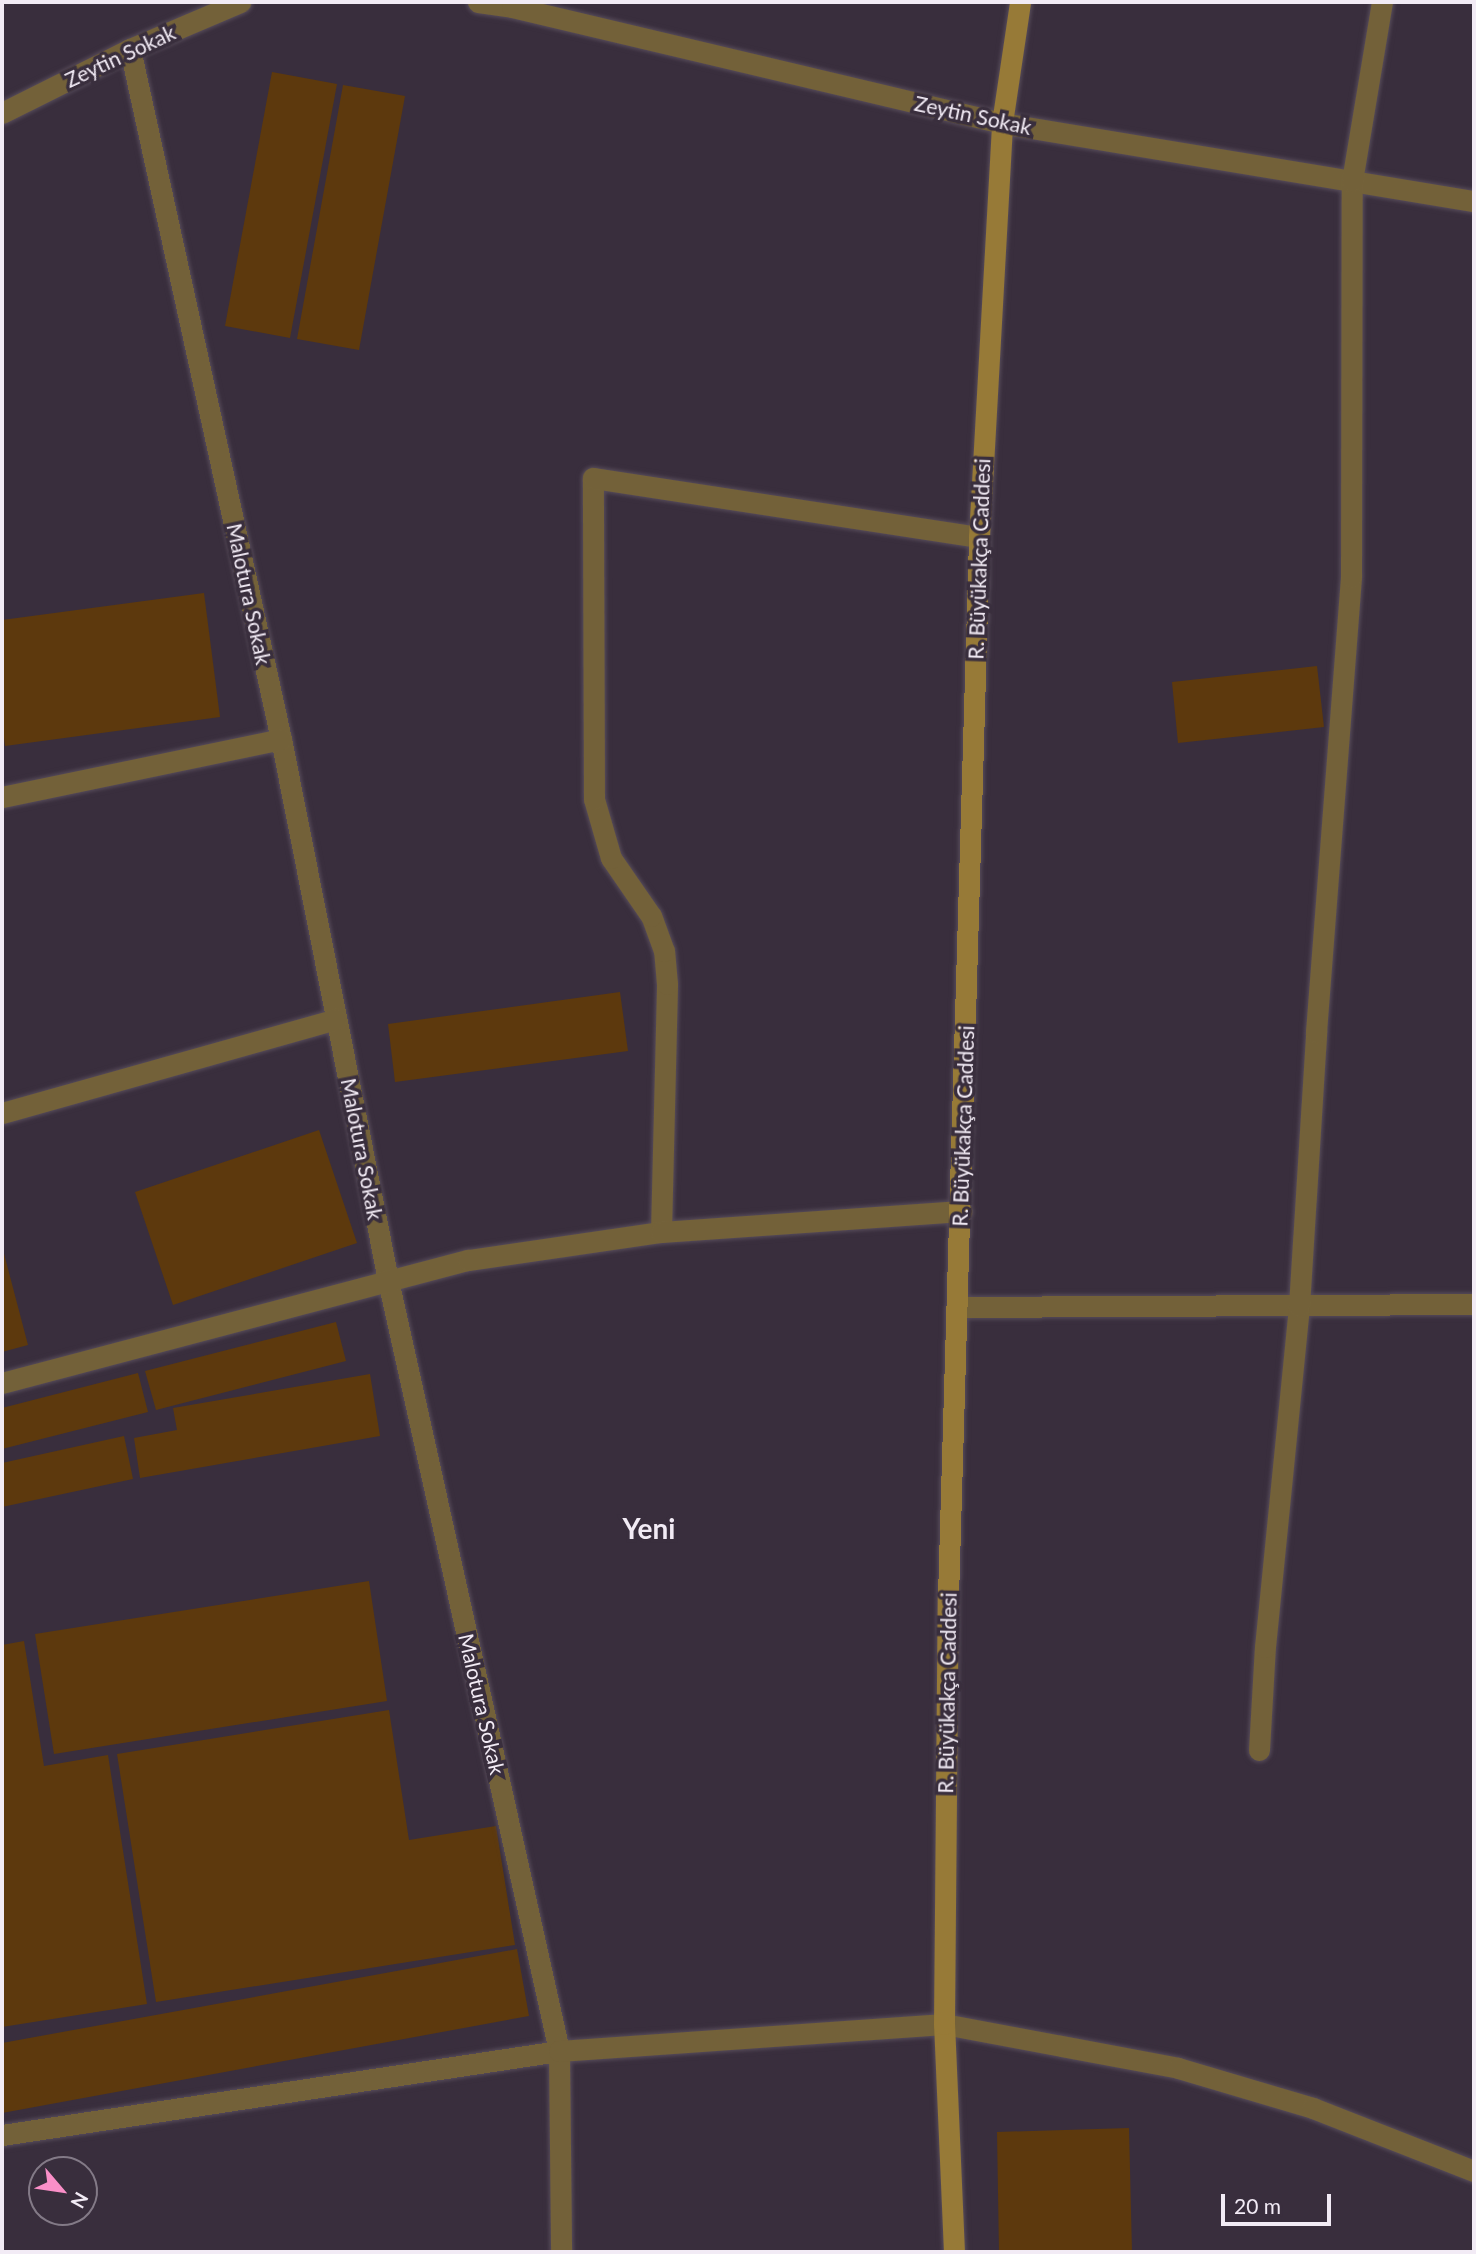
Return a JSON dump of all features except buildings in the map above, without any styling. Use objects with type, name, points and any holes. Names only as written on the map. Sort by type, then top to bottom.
[{"type":"street","name":"Zeytin Sokak","points":[[2,113],[130,50],[240,2]]},
{"type":"street","name":"Zeytin Sokak","points":[[478,2],[514,4],[1002,123],[1474,201]]},
{"type":"street","name":"R. Büyükakça Caddesi","points":[[954,2252],[944,2024],[948,1596],[979,537],[1002,123],[1020,2]]},
{"type":"street","points":[[1259,1750],[1265,1647],[1299,1306],[1316,1032],[1351,576],[1352,181],[1382,2]]},
{"type":"street","name":"Malotura Sokak","points":[[130,50],[281,739],[388,1280],[559,2051],[561,2252]]},
{"type":"street","points":[[661,1232],[667,984],[664,951],[651,916],[611,858],[594,799],[593,478],[979,537]]},
{"type":"street","points":[[2,797],[281,739]]},
{"type":"street","points":[[2,1113],[336,1019]]},
{"type":"street","points":[[2,1383],[468,1260],[661,1232],[961,1211]]},
{"type":"street","points":[[957,1307],[1474,1304]]},
{"type":"street","points":[[2,2135],[559,2051],[944,2024],[1178,2068],[1313,2108],[1474,2171]]},
{"type":"district","name":"Yeni","points":[[649,1528]]}]
